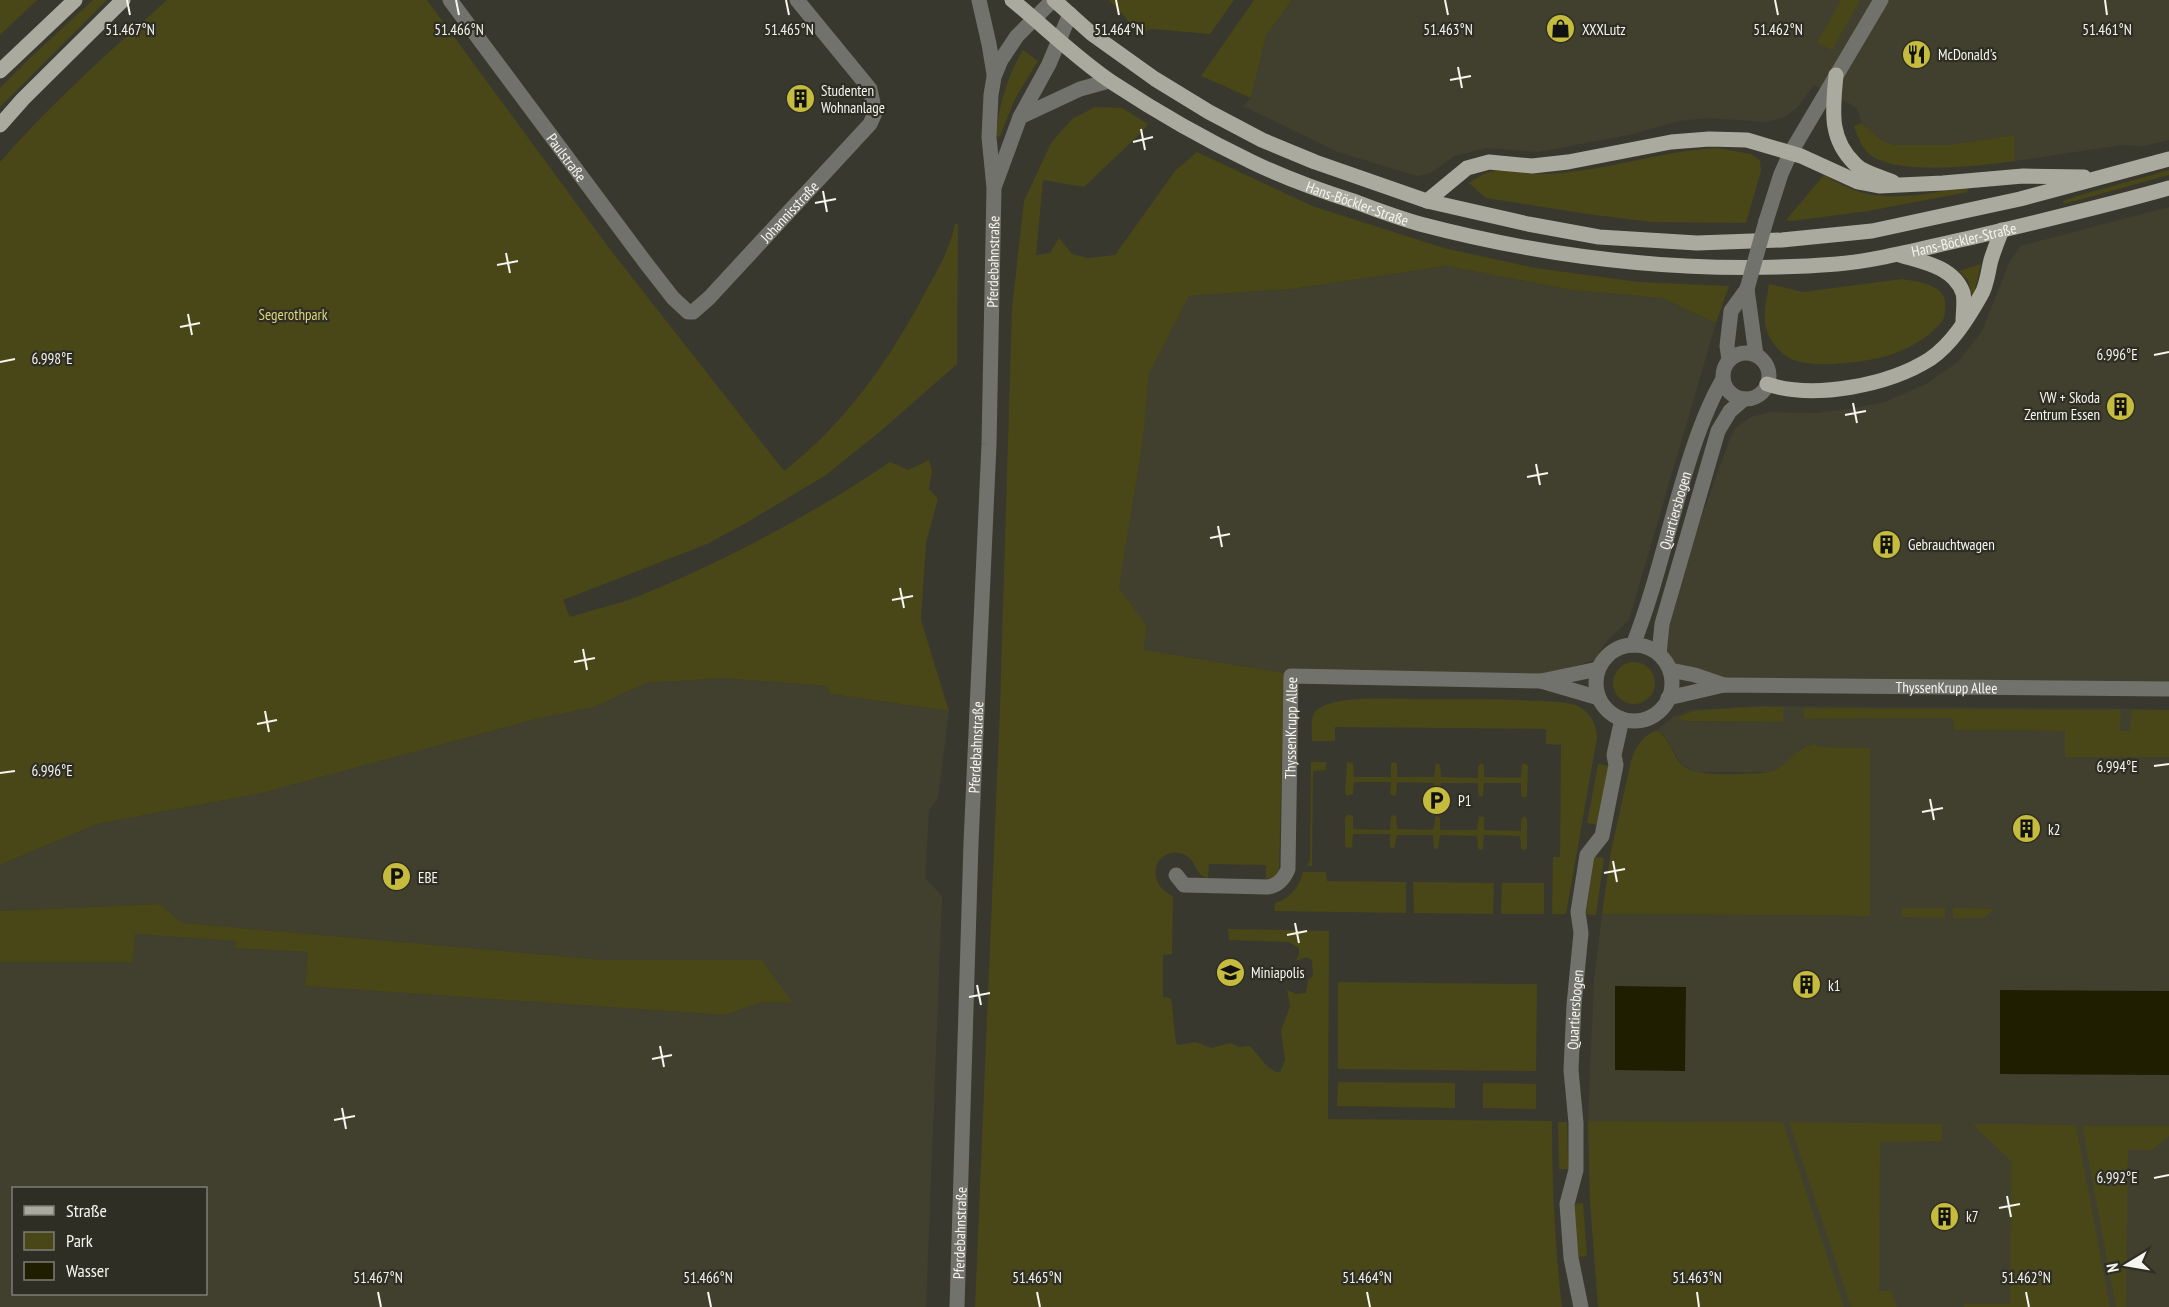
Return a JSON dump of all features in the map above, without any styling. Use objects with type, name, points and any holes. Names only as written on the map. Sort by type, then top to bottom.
[{"type":"main road","points":[[0,71],[75,0]]},
{"type":"main road","points":[[0,124],[123,0]]},
{"type":"main road","name":"Hans-Böckler-Straße","points":[[1012,0],[1109,81],[1180,125],[1255,164],[1323,191],[1418,224],[1511,245],[1596,260],[1698,267],[1839,264],[1897,254],[2002,230],[2114,204],[2169,188]]},
{"type":"main road","name":"Hans-Böckler-Straße","points":[[1054,0],[1092,34],[1155,79],[1209,112],[1262,140],[1315,162],[1427,201],[1528,224],[1599,237],[1697,243],[1782,240],[1872,231],[2020,199],[2169,159]]},
{"type":"main road","points":[[1836,75],[1834,127],[1839,142],[1856,165],[1901,186]]},
{"type":"main road","points":[[1427,201],[1467,168],[1489,162],[1532,166],[1568,162],[1671,142],[1709,139],[1747,140],[1791,152],[1858,182],[1879,186],[2024,176],[2105,177]]},
{"type":"main road","points":[[1767,384],[1793,389],[1823,390],[1866,384],[1896,375],[1931,358],[1953,339],[1983,293],[2002,230]]},
{"type":"main road","points":[[1897,254],[1937,266],[1954,279],[1963,294],[1963,322]]},
{"type":"street","name":"Paulstraße","points":[[450,0],[645,262],[680,306],[688,312]]},
{"type":"street","name":"Johannisstraße","points":[[688,312],[693,312],[710,298],[870,124],[875,113],[870,89],[797,0]]},
{"type":"street","points":[[979,0],[994,77]]},
{"type":"street","name":"Pferdebahnstraße","points":[[957,1307],[971,843],[989,444],[994,188],[989,116],[994,77],[1001,60],[1032,19],[1054,0]]},
{"type":"street","points":[[1729,360],[1742,353],[1756,356],[1766,365],[1767,384],[1758,395],[1744,399],[1730,393],[1723,380],[1723,372],[1729,360],[1727,346],[1731,311],[1747,289],[1781,174],[1791,152],[1881,0]]},
{"type":"street","name":"Pferdebahnstraße","points":[[994,188],[1020,117],[1060,41],[1070,14]]},
{"type":"street","points":[[1020,117],[1037,111],[1080,88],[1109,81]]},
{"type":"street","points":[[1747,289],[1756,356]]},
{"type":"street","name":"Quartiersbogen","points":[[1633,645],[1643,619],[1700,426],[1723,380]]},
{"type":"street","name":"Quartiersbogen","points":[[1659,654],[1662,624],[1718,431],[1730,411],[1744,399]]},
{"type":"street","points":[[1633,645],[1644,646],[1659,654],[1670,670],[1671,687],[1668,698],[1661,709],[1650,717],[1637,720],[1622,719],[1605,708],[1599,698],[1596,680],[1598,669],[1610,653],[1621,647],[1633,645]]},
{"type":"street","name":"ThyssenKrupp Allee","points":[[1176,875],[1184,885],[1267,887],[1277,884],[1286,874],[1288,869],[1291,676],[1541,681],[1598,669]]},
{"type":"street","name":"ThyssenKrupp Allee","points":[[1670,670],[1695,675],[1724,685]]},
{"type":"street","name":"ThyssenKrupp Allee","points":[[1541,681],[1599,698]]},
{"type":"street","name":"ThyssenKrupp Allee","points":[[1668,698],[1724,685],[2169,688]]},
{"type":"street","name":"Quartiersbogen","points":[[1581,1307],[1571,1258],[1567,1204],[1576,1170],[1576,1123],[1570,1070],[1581,933],[1578,912],[1587,855],[1602,836],[1616,765],[1614,755],[1622,719]]},
{"type":"shaded area","points":[[1292,0],[2169,0],[2169,140],[2144,146],[2122,145],[2015,161],[2013,135],[1948,145],[1896,145],[1885,142],[1862,123],[1856,107],[1814,85],[1797,108],[1783,118],[1765,122],[1708,118],[1679,121],[1629,135],[1538,152],[1487,148],[1454,156],[1431,173],[1417,176],[1338,152],[1243,106],[1251,98],[1266,36]]},
{"type":"shaded area","points":[[2169,207],[2169,686],[1725,683],[1672,666],[1662,651],[1662,626],[1736,427],[1751,417],[1771,412],[1815,413],[1885,402],[1926,384],[1958,362],[1982,331],[2010,261],[2021,246]]},
{"type":"shaded area","points":[[1447,266],[1571,290],[1662,298],[1716,323],[1629,620],[1605,643],[1595,660],[1541,676],[1284,673],[1144,650],[1119,588],[1143,440],[1149,374],[1189,296],[1292,289]]},
{"type":"shaded area","points":[[723,678],[827,686],[831,694],[949,711],[938,798],[929,810],[925,878],[942,896],[926,1307],[0,1307],[0,962],[132,962],[135,934],[236,941],[235,948],[308,952],[305,986],[725,1015],[762,1002],[791,1002],[762,960],[606,960],[183,923],[159,904],[0,911],[0,865],[97,824],[262,793],[536,719],[594,707],[646,683]]},
{"type":"shaded area","points":[[1761,706],[2169,709],[2131,710],[2131,731],[2120,731],[2120,710],[1804,708],[1804,719],[1953,718],[1954,730],[2066,731],[2065,757],[2169,757],[2169,1307],[1598,1307],[1590,1200],[1588,1121],[1594,981],[1602,914],[1870,916],[1817,744],[1803,747],[1783,766],[1769,772],[1696,772],[1682,765],[1663,734],[1657,730],[1674,716],[1690,710]],"holes":[[[1783,707],[1783,722],[1684,721],[1677,717],[1682,713]]]},
{"type":"green space","points":[[0,0],[37,0],[0,35]]},
{"type":"green space","points":[[93,0],[107,0],[0,107],[0,88]]},
{"type":"green space","name":"Segerothpark","points":[[167,0],[427,0],[609,248],[784,471],[847,411],[882,365],[935,275],[947,250],[955,224],[958,224],[957,364],[882,430],[826,475],[748,522],[707,544],[563,600],[570,617],[635,598],[708,566],[770,534],[831,500],[890,462],[908,470],[929,460],[932,471],[929,489],[938,499],[926,543],[921,620],[949,711],[831,694],[826,686],[723,678],[646,683],[594,707],[536,719],[262,793],[97,824],[0,865],[0,162],[60,99]]},
{"type":"green space","points":[[1109,0],[1234,0],[1210,34],[1152,29],[1137,34]]},
{"type":"green space","points":[[1254,0],[1292,0],[1266,36],[1251,98],[1201,76]]},
{"type":"green space","points":[[1841,0],[1860,0],[1832,50],[1817,43]]},
{"type":"green space","points":[[1023,50],[1038,61],[1015,99],[998,137],[996,136],[997,124],[1005,91],[1012,70]]},
{"type":"green space","points":[[1095,107],[1122,108],[1148,124],[1084,187],[1043,180],[1036,255],[1050,253],[1059,238],[1072,254],[1088,258],[1115,255],[1175,171],[1197,152],[1312,206],[1444,248],[1535,268],[1639,282],[1729,286],[1716,323],[1662,298],[1571,290],[1447,266],[1292,289],[1189,296],[1149,374],[1143,440],[1119,588],[1146,625],[1144,650],[1284,673],[1279,871],[1274,877],[1266,879],[1266,865],[1209,864],[1208,878],[1200,874],[1189,857],[1178,853],[1162,857],[1158,862],[1156,877],[1159,884],[1164,891],[1173,896],[1172,954],[1163,955],[1163,997],[1171,998],[1176,1043],[1178,1045],[1196,1042],[1211,1048],[1230,1043],[1240,1047],[1250,1046],[1268,1067],[1280,1072],[1285,1060],[1281,1031],[1290,1006],[1287,990],[1296,994],[1306,993],[1308,980],[1313,976],[1312,960],[1307,957],[1296,961],[1299,948],[1289,942],[1229,940],[1228,929],[1329,931],[1328,1119],[1552,1121],[1554,1214],[1562,1307],[975,1307],[1000,706],[1012,308],[1024,201],[1051,143],[1072,119]]},
{"type":"green space","points":[[1862,123],[1885,142],[1896,145],[1948,145],[2014,135],[2015,161],[1942,168],[1887,163],[1873,157],[1863,147],[1854,126]]},
{"type":"green space","points":[[1717,148],[1751,154],[1760,160],[1761,171],[1746,223],[1652,222],[1587,214],[1486,198],[1469,183],[1489,172],[1544,174],[1588,170],[1674,153]]},
{"type":"green space","points":[[2169,170],[2169,175],[2064,204],[2063,201],[2077,196]]},
{"type":"green space","points":[[1824,175],[1854,190],[1881,196],[1910,196],[1967,187],[1968,192],[1868,211],[1786,220]]},
{"type":"green space","points":[[1981,264],[1974,294],[1971,293],[1968,280],[1959,271]]},
{"type":"green space","points":[[1902,279],[1924,283],[1937,289],[1945,300],[1945,312],[1943,320],[1932,332],[1920,341],[1893,354],[1840,364],[1811,364],[1786,356],[1777,348],[1768,334],[1765,316],[1769,284],[1803,292]]},
{"type":"green space","points":[[1634,662],[1649,668],[1655,683],[1649,698],[1634,704],[1619,698],[1613,683],[1619,668]]},
{"type":"green space","points":[[1358,699],[1507,700],[1570,704],[1584,710],[1595,724],[1597,738],[1566,914],[1552,914],[1553,857],[1560,857],[1561,745],[1546,744],[1546,729],[1335,727],[1335,741],[1312,741],[1314,713],[1331,703]]},
{"type":"green space","points":[[1784,707],[1783,722],[1684,721],[1677,717],[1693,711]]},
{"type":"green space","points":[[1804,708],[2121,710],[2120,731],[2130,731],[2131,710],[2169,710],[2169,757],[2065,757],[2065,731],[1954,730],[1953,718],[1804,719]]},
{"type":"green space","points":[[1657,730],[1665,737],[1681,764],[1697,772],[1708,773],[1772,771],[1809,745],[1870,748],[1870,916],[1602,914],[1611,851],[1631,761],[1640,742]]},
{"type":"green space","points":[[1311,762],[1326,762],[1326,770],[1313,771],[1312,866],[1307,866],[1310,860]]},
{"type":"green space","points":[[1347,762],[1353,763],[1354,777],[1391,777],[1393,762],[1397,763],[1397,777],[1434,777],[1436,763],[1440,765],[1441,777],[1478,778],[1478,766],[1482,763],[1484,777],[1521,778],[1522,764],[1526,764],[1528,766],[1527,795],[1526,798],[1521,796],[1521,783],[1484,783],[1481,797],[1478,795],[1478,783],[1441,783],[1438,797],[1434,795],[1434,783],[1397,782],[1396,795],[1393,796],[1390,793],[1391,782],[1354,782],[1353,794],[1347,796],[1345,793]]},
{"type":"green space","points":[[1598,764],[1610,766],[1599,825],[1587,823]]},
{"type":"green space","points":[[1348,814],[1353,816],[1353,829],[1390,830],[1393,815],[1396,816],[1397,829],[1433,830],[1436,815],[1440,818],[1440,830],[1477,830],[1479,816],[1484,817],[1484,830],[1521,831],[1521,819],[1525,816],[1527,819],[1527,848],[1521,849],[1520,836],[1484,835],[1483,849],[1480,850],[1477,836],[1440,835],[1438,849],[1434,848],[1433,835],[1397,835],[1394,849],[1390,847],[1390,834],[1353,834],[1352,847],[1347,848],[1345,846],[1345,818]]},
{"type":"green space","points":[[1592,856],[1604,858],[1596,915],[1586,914],[1593,865]]},
{"type":"green space","points":[[1303,872],[1326,872],[1327,881],[1406,882],[1406,913],[1274,911],[1275,903],[1293,892]]},
{"type":"green space","points":[[1413,882],[1494,883],[1493,914],[1414,913]]},
{"type":"green space","points":[[1502,883],[1544,883],[1544,914],[1501,914]]},
{"type":"green space","points":[[159,904],[183,923],[606,960],[762,960],[792,1002],[762,1002],[725,1015],[305,986],[308,952],[235,948],[236,941],[135,934],[133,962],[0,962],[0,911]]},
{"type":"green space","points":[[1902,908],[1945,908],[1945,918],[1902,917]]},
{"type":"green space","points":[[1953,908],[1994,909],[1983,918],[1953,918]]},
{"type":"green space","points":[[1338,982],[1537,984],[1536,1071],[1338,1069]]},
{"type":"green space","points":[[1338,1082],[1455,1083],[1455,1108],[1337,1106]]},
{"type":"green space","points":[[1483,1083],[1536,1084],[1536,1109],[1483,1108]]},
{"type":"green space","points":[[1588,1121],[1783,1122],[1844,1307],[1598,1307],[1590,1200]]},
{"type":"green space","points":[[1558,1122],[1567,1122],[1568,1161],[1571,1169],[1559,1169]]},
{"type":"green space","points":[[1789,1122],[1942,1124],[1942,1141],[1880,1142],[1879,1291],[1891,1291],[1897,1307],[1851,1307]]},
{"type":"green space","points":[[1972,1124],[2076,1125],[2110,1307],[1964,1307],[1964,1304],[2010,1304],[2011,1161]]},
{"type":"green space","points":[[2082,1126],[2169,1126],[2169,1136],[2152,1150],[2128,1150],[2126,1307],[2116,1307]]},
{"type":"green space","points":[[1583,1203],[1587,1256],[1578,1257],[1574,1204]]},
{"type":"water","points":[[1615,986],[1686,987],[1685,1071],[1615,1070]]},
{"type":"water","points":[[2000,990],[2169,991],[2169,1075],[2000,1074]]},
{"type":"place","name":"XXXLutz","points":[[1561,29]]},
{"type":"place","name":"McDonald's","points":[[1917,54]]},
{"type":"place","name":"Studenten Wohnanlage","points":[[800,99]]},
{"type":"place","name":"VW + Skoda Zentrum Essen","points":[[2121,406]]},
{"type":"place","name":"Gebrauchtwagen","points":[[1887,544]]},
{"type":"place","name":"P1","points":[[1437,800]]},
{"type":"place","name":"k2","points":[[2027,829]]},
{"type":"place","name":"EBE","points":[[397,877]]},
{"type":"place","name":"Miniapolis","points":[[1230,972]]},
{"type":"place","name":"k1","points":[[1807,985]]},
{"type":"place","name":"k7","points":[[1945,1216]]}]
